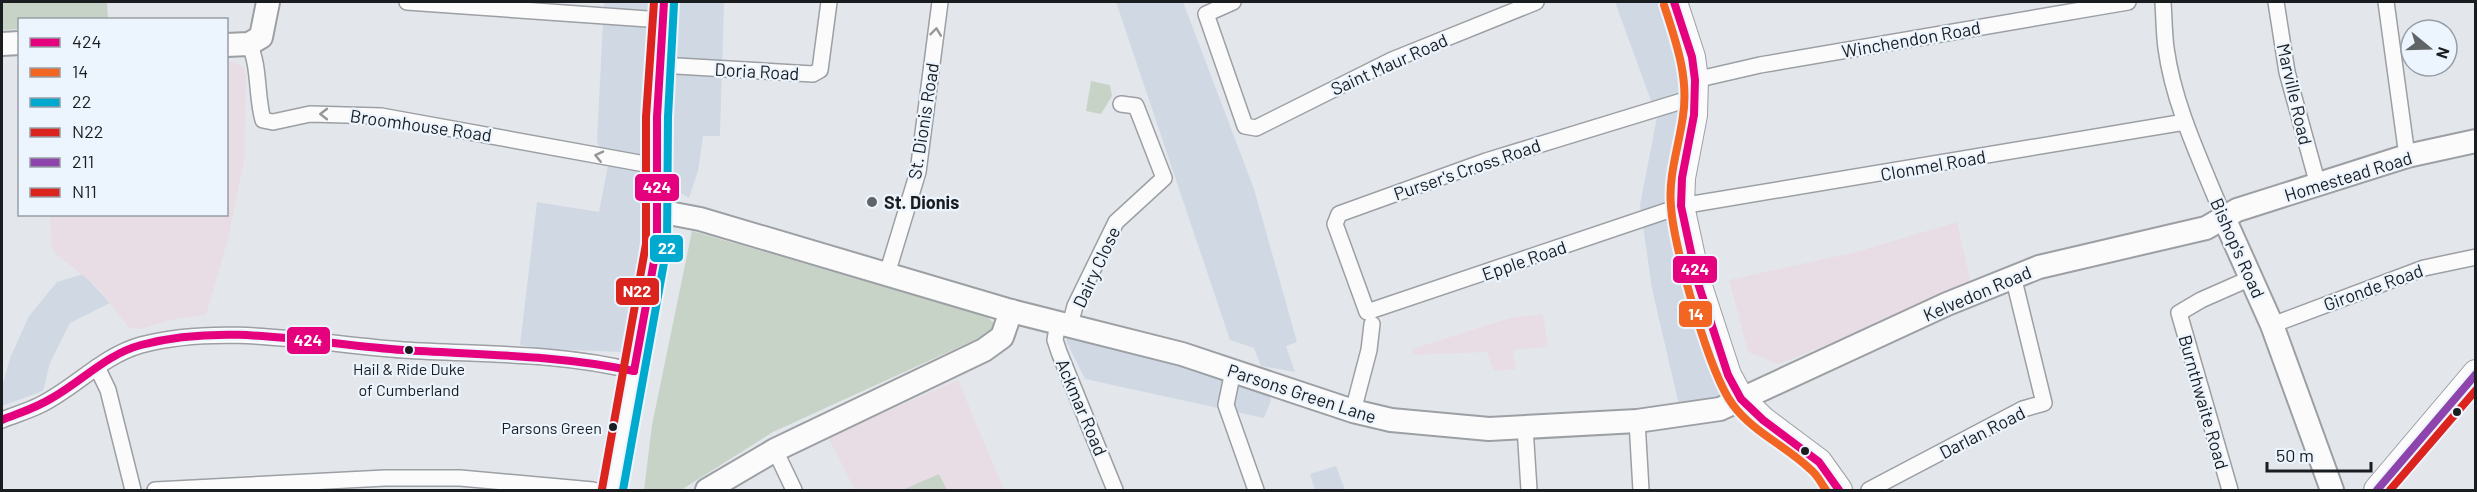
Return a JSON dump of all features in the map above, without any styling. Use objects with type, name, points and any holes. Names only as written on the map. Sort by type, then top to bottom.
[{"type":"main road","points":[[1674,2],[1692,57],[1695,88],[1682,178],[1681,206],[1697,280],[1728,375],[1741,399],[1763,420],[1819,462],[1839,490]]},
{"type":"main road","points":[[612,490],[618,441],[634,371],[657,245],[656,166],[663,11]]},
{"type":"main road","points":[[2378,490],[2475,373]]},
{"type":"street","points":[[228,45],[249,44],[261,37],[268,2]]},
{"type":"street","points":[[407,2],[663,11]]},
{"type":"street","name":"Doria Road","points":[[660,65],[813,74],[820,70],[829,2]]},
{"type":"street","name":"St. Dionis Road","points":[[887,274],[918,172],[940,2]]},
{"type":"street","name":"Saint Maur Road","points":[[1233,2],[1206,14],[1245,126],[1256,128],[1392,60],[1536,2]]},
{"type":"street","name":"Winchendon Road","points":[[1695,88],[1760,65],[2128,2]]},
{"type":"street","name":"Bishop's Road","points":[[2163,2],[2166,48],[2185,122],[2224,218],[2272,325],[2332,490]]},
{"type":"street","name":"Marville Road","points":[[2276,2],[2287,72],[2318,185]]},
{"type":"street","points":[[2386,2],[2407,156]]},
{"type":"street","points":[[2,44],[18,44]]},
{"type":"street","name":"Broomhouse Road","points":[[249,44],[254,53],[257,100],[263,120],[273,122],[309,114],[381,116],[656,166]]},
{"type":"street","name":"Purser's Cross Road","points":[[1353,411],[1370,350],[1370,318],[1335,224],[1339,214],[1695,88]]},
{"type":"street","name":"Dairy Close","points":[[1064,324],[1076,306],[1116,222],[1164,178],[1136,106],[1121,104]]},
{"type":"street","name":"Clonmel Road","points":[[1681,206],[2185,122]]},
{"type":"street","name":"Homestead Road","points":[[2224,218],[2237,210],[2407,156],[2475,141]]},
{"type":"street","name":"Epple Road","points":[[1370,318],[1681,206]]},
{"type":"street","points":[[658,211],[700,219],[1011,311],[1002,337],[984,350],[775,450],[707,490]]},
{"type":"street","name":"Kelvedon Road","points":[[1741,399],[1778,380],[2013,276],[2039,267],[2206,228],[2224,218]]},
{"type":"street","name":"Gironde Road","points":[[2272,325],[2424,268],[2475,257]]},
{"type":"street","name":"Darlan Road","points":[[1869,490],[2023,410],[2044,403],[2013,276]]},
{"type":"street","name":"Burnthwaite Road","points":[[2230,490],[2179,313],[2201,300],[2251,278]]},
{"type":"street","name":"Parsons Green Lane","points":[[1011,311],[1233,371],[1353,411],[1391,420],[1454,427],[1525,427],[1637,421],[1705,412],[1741,399]]},
{"type":"street","name":"Ackmar Road","points":[[1064,324],[1055,340],[1115,490]]},
{"type":"street","points":[[2,420],[40,405],[97,367],[139,346],[160,341],[247,336],[441,352],[539,356],[595,363],[634,371]]},
{"type":"street","points":[[97,367],[108,390],[133,490]]},
{"type":"street","points":[[1233,371],[1226,405],[1256,490]]},
{"type":"street","points":[[1637,421],[1641,490]]},
{"type":"street","points":[[1525,427],[1529,490]]},
{"type":"street","points":[[775,450],[795,490]]},
{"type":"street","points":[[155,490],[385,478],[460,478],[593,490]]},
{"type":"shaded area","points":[[2,2],[107,2],[108,18],[18,18],[18,29],[2,30]]},
{"type":"shaded area","points":[[604,2],[658,2],[643,266],[622,352],[544,349],[520,345],[537,202],[599,212],[608,165],[597,141]]},
{"type":"shaded area","points":[[672,2],[724,2],[720,136],[703,136],[698,171],[689,198],[671,187],[667,169]]},
{"type":"shaded area","points":[[1116,2],[1183,2],[1254,189],[1297,342],[1286,346],[1295,372],[1261,366],[1254,348],[1230,340]]},
{"type":"shaded area","points":[[1615,2],[1666,2],[1685,84],[1672,220],[1709,364],[1721,390],[1719,398],[1679,405],[1652,289],[1640,205],[1657,117]]},
{"type":"shaded area","points":[[228,61],[239,64],[244,69],[246,76],[245,157],[228,239],[206,315],[170,320],[141,329],[129,328],[97,287],[56,254],[51,245],[50,216],[228,216]]},
{"type":"shaded area","points":[[1091,81],[1110,85],[1112,96],[1101,114],[1086,111]]},
{"type":"shaded area","points":[[1957,222],[1972,288],[1778,364],[1748,352],[1729,280],[1856,252]]},
{"type":"shaded area","name":"Parsons Green","points":[[692,231],[986,316],[994,323],[991,330],[981,337],[773,432],[681,490],[644,490],[652,425]]},
{"type":"shaded area","points":[[83,274],[110,303],[70,323],[50,363],[43,391],[2,406],[2,387],[10,358],[29,316],[57,282]]},
{"type":"shaded area","points":[[1543,314],[1548,347],[1513,350],[1516,369],[1494,371],[1487,352],[1413,355],[1412,349],[1510,318]]},
{"type":"shaded area","points":[[1072,330],[1265,389],[1271,400],[1264,418],[1085,379],[1066,341]]},
{"type":"shaded area","points":[[958,380],[1004,490],[855,490],[828,437]]},
{"type":"shaded area","points":[[1336,466],[1345,490],[1315,490],[1310,474]]},
{"type":"shaded area","points":[[939,474],[947,490],[905,489]]},
{"type":"transit line","name":"N22","points":[[602,489],[646,244],[646,117],[654,2]]},
{"type":"transit line","name":"424","points":[[634,371],[657,245],[657,117],[664,2]]},
{"type":"transit line","name":"424","points":[[1674,2],[1692,57],[1695,80],[1694,115],[1682,178],[1681,206],[1697,280],[1728,375],[1741,399],[1763,420],[1819,462],[1839,490]]},
{"type":"transit line","name":"22","points":[[623,490],[667,246],[668,117],[674,3]]},
{"type":"transit line","name":"14","points":[[1664,5],[1680,60],[1684,87],[1683,116],[1670,195],[1673,225],[1685,279],[1704,339],[1724,389],[1741,415],[1812,471],[1826,490]]},
{"type":"transit line","name":"424","points":[[2,420],[46,402],[106,361],[129,349],[173,338],[206,335],[272,337],[403,350],[548,359],[634,371]]},
{"type":"transit line","name":"211","points":[[2377,490],[2476,374]]},
{"type":"transit line","name":"N11","points":[[2390,490],[2476,390]]},
{"type":"place","name":"St. Dionis","points":[[872,202]]},
{"type":"place","name":"Hail & Ride Duke of Cumberland","points":[[409,350]]},
{"type":"place","name":"Parsons Green","points":[[613,427]]}]
